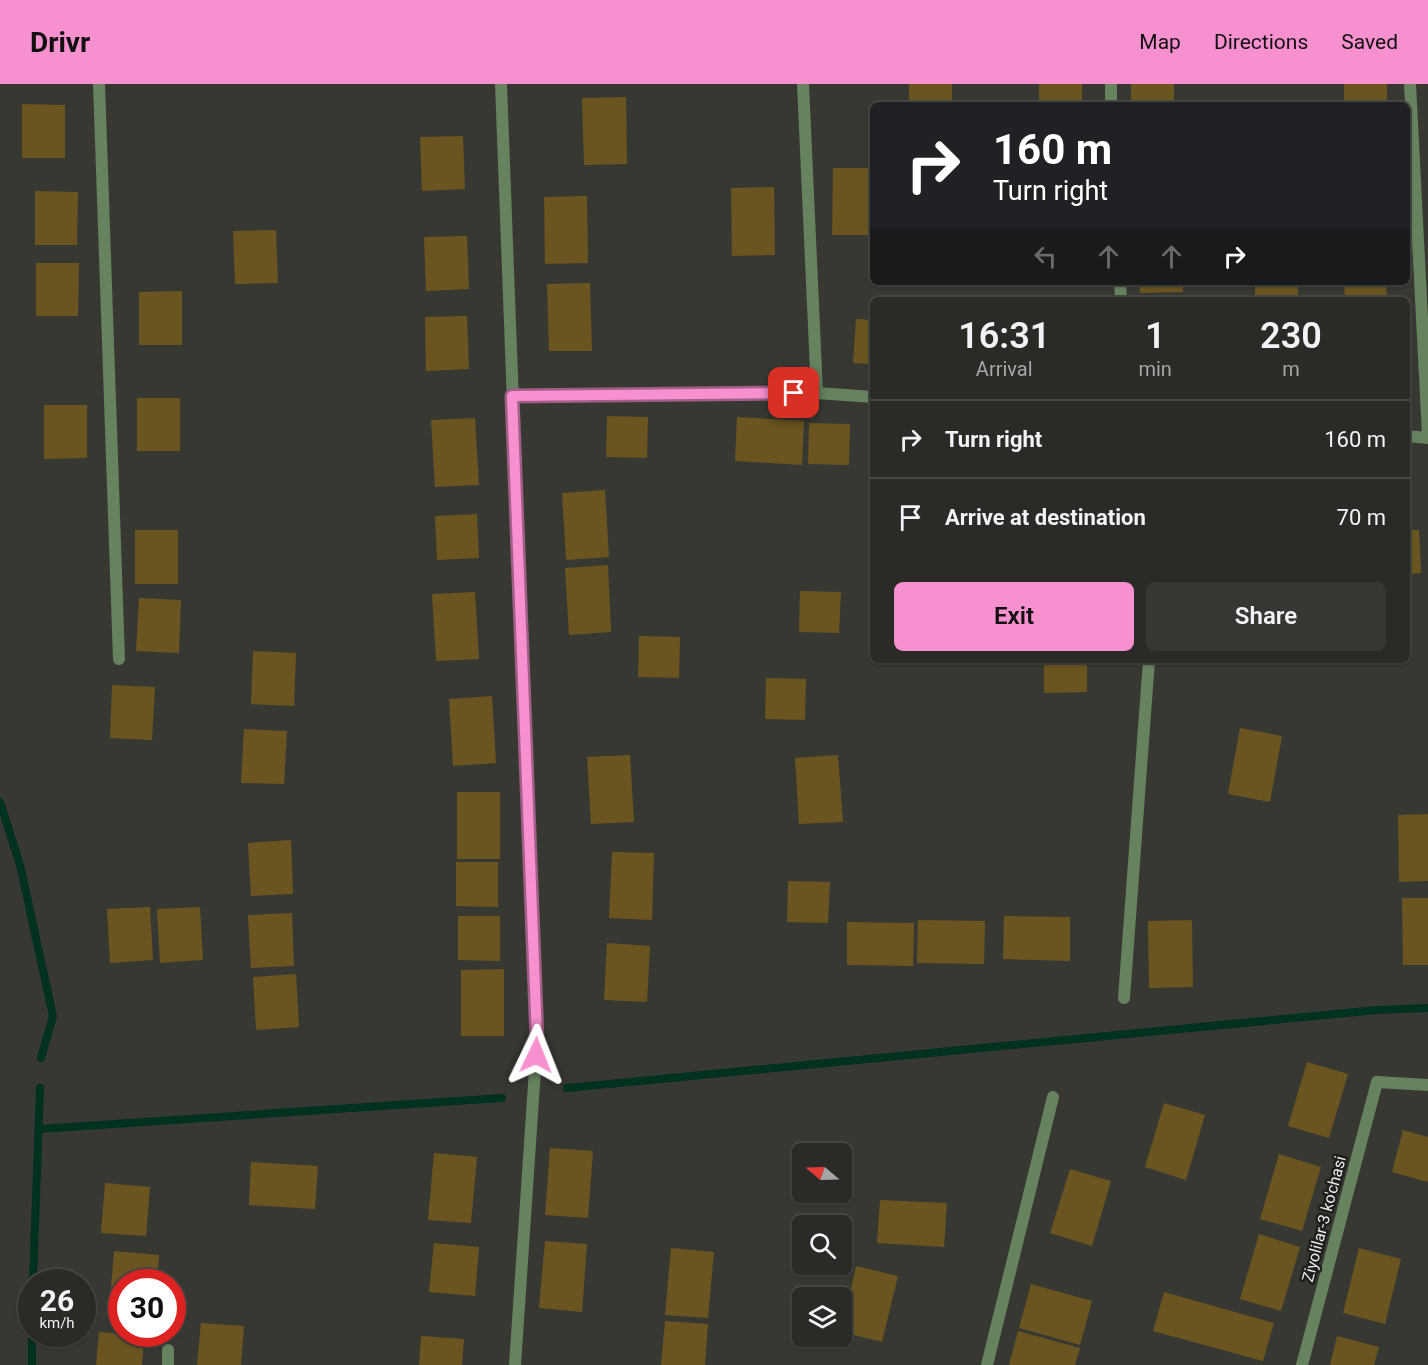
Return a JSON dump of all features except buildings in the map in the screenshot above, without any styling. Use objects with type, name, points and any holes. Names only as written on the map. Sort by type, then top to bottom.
[{"type":"street","points":[[99,84],[119,658]]},
{"type":"street","points":[[501,84],[537,1040],[515,1365]]},
{"type":"street","points":[[803,84],[817,393]]},
{"type":"street","points":[[1111,84],[1111,102]]},
{"type":"street","points":[[1410,84],[1428,436],[1410,436]]},
{"type":"street","points":[[512,396],[817,393],[870,397]]},
{"type":"street","points":[[1124,998],[1149,663]]},
{"type":"street","name":"Ziyolilar-3 ko'chasi","points":[[1302,1365],[1377,1082],[1428,1085]]},
{"type":"street","points":[[987,1365],[1053,1097]]},
{"type":"street","points":[[168,1350],[168,1365]]},
{"type":"waterway","points":[[0,802],[20,865],[53,1016],[41,1058]]},
{"type":"waterway","points":[[567,1088],[1377,1010],[1428,1008]]},
{"type":"waterway","points":[[33,1269],[40,1088]]},
{"type":"waterway","points":[[39,1129],[502,1098]]},
{"type":"waterway","points":[[32,1347],[32,1365]]},
{"type":"route","points":[[536,1055],[512,396],[794,393]]}]
